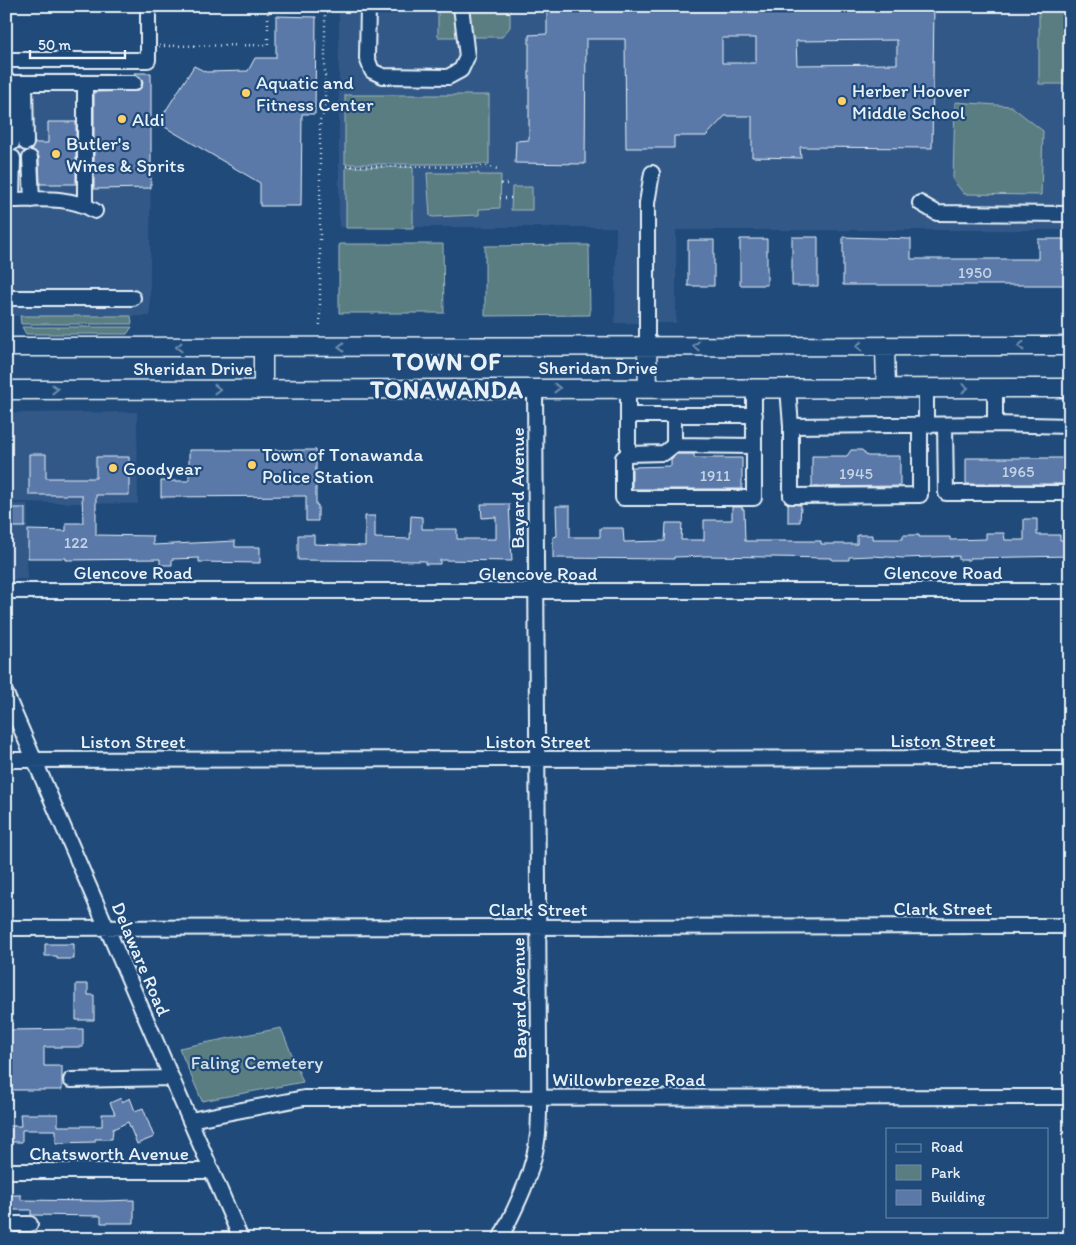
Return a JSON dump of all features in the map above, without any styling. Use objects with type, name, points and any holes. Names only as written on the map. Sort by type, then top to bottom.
[{"type":"main road","points":[[647,346],[648,388]]},
{"type":"main road","points":[[886,346],[886,388]]},
{"type":"main road","name":"Sheridan Drive","points":[[6,347],[1070,346]]},
{"type":"main road","points":[[263,347],[263,389]]},
{"type":"main road","name":"Sheridan Drive","points":[[6,390],[1070,388]]},
{"type":"street","points":[[6,60],[148,60],[148,6]]},
{"type":"street","points":[[368,6],[367,58],[372,71],[383,76],[448,77],[461,70],[467,57],[461,6]]},
{"type":"street","points":[[21,143],[18,83],[134,83]]},
{"type":"street","points":[[32,200],[21,162],[9,200],[32,200],[60,200],[90,208],[85,83]]},
{"type":"street","points":[[647,346],[647,203],[652,173]]},
{"type":"street","points":[[920,203],[937,213],[1070,214]]},
{"type":"street","points":[[6,298],[133,298]]},
{"type":"street","name":"Bayard Avenue","points":[[500,1239],[518,1204],[529,1175],[538,1133],[535,388]]},
{"type":"street","points":[[628,388],[628,454]]},
{"type":"street","points":[[754,388],[754,415],[754,446],[754,498],[623,498],[623,458],[628,454],[664,453],[674,445],[754,446]]},
{"type":"street","points":[[788,388],[791,426],[791,496],[801,496],[920,495],[926,388]]},
{"type":"street","points":[[995,388],[995,424]]},
{"type":"street","points":[[674,414],[674,445]]},
{"type":"street","points":[[628,415],[754,415]]},
{"type":"street","points":[[791,426],[995,424],[1070,426]]},
{"type":"street","points":[[945,425],[946,493],[1070,493]]},
{"type":"street","name":"Glencove Road","points":[[6,591],[1070,591]]},
{"type":"street","name":"Delaware Road","points":[[6,694],[241,1239]]},
{"type":"street","name":"Liston Street","points":[[6,760],[1070,758]]},
{"type":"street","name":"Clark Street","points":[[6,928],[1070,926]]},
{"type":"street","points":[[71,1080],[172,1078]]},
{"type":"street","name":"Willowbreeze Road","points":[[190,1120],[304,1098],[1070,1097]]},
{"type":"street","name":"Chatsworth Avenue","points":[[6,1171],[212,1171]]},
{"type":"street","points":[[6,1224],[30,1224]]},
{"type":"path","points":[[156,46],[268,45],[268,10],[325,8],[325,111],[320,120],[320,325]]},
{"type":"path","points":[[346,166],[490,167],[498,169]]},
{"type":"path","points":[[501,184],[508,184]]},
{"type":"path","points":[[500,198],[512,198]]},
{"type":"shaded area","points":[[339,6],[1070,6],[1070,230],[676,230],[676,323],[615,323],[616,227],[339,227]]},
{"type":"shaded area","points":[[6,73],[151,73],[150,316],[6,316]]},
{"type":"shaded area","points":[[137,412],[138,504],[6,502],[6,413]]},
{"type":"shaded area","points":[[6,504],[28,504],[27,579],[6,579]]},
{"type":"green space","points":[[438,6],[510,6],[510,27],[502,37],[438,37]]},
{"type":"green space","points":[[1039,6],[1070,6],[1070,84],[1039,84]]},
{"type":"green space","points":[[345,95],[489,95],[489,164],[345,164]]},
{"type":"green space","points":[[955,102],[1011,106],[1043,131],[1041,195],[964,194],[953,180]]},
{"type":"green space","points":[[346,167],[413,167],[413,228],[346,228]]},
{"type":"green space","points":[[427,173],[501,175],[500,208],[479,209],[479,215],[430,216]]},
{"type":"green space","points":[[512,187],[532,187],[532,210],[511,210]]},
{"type":"green space","points":[[339,244],[443,244],[444,313],[339,313]]},
{"type":"green space","points":[[589,245],[590,315],[485,316],[485,246]]},
{"type":"green space","points":[[20,316],[131,316],[132,324],[21,324]]},
{"type":"green space","points":[[22,327],[132,327],[127,334],[26,334]]},
{"type":"green space","name":"Faling Cemetery","points":[[281,1028],[303,1082],[202,1101],[179,1048]]},
{"type":"building","name":"Herber Hoover Middle School","points":[[547,6],[934,6],[932,148],[800,147],[801,158],[752,157],[752,116],[725,116],[706,136],[674,136],[674,148],[626,148],[625,39],[586,39],[585,164],[515,163],[516,141],[529,140],[529,35],[547,34]],"holes":[[[722,38],[756,38],[756,63],[722,63]],[[897,40],[897,64],[797,65],[796,41]]]},
{"type":"building","name":"Aquatic and Fitness Center","points":[[276,16],[316,17],[315,114],[302,114],[301,206],[260,206],[260,183],[158,123],[194,66],[206,72],[248,71],[255,58],[276,58]]},
{"type":"building","name":"Aldi","points":[[134,73],[151,73],[151,188],[94,189],[94,92],[138,91],[143,83],[141,78]]},
{"type":"building","name":"Butler's Wines & Sprits","points":[[48,122],[76,122],[76,184],[40,184],[39,157],[37,153],[31,150],[35,143],[48,143]]},
{"type":"building","points":[[792,237],[818,237],[818,286],[792,286]]},
{"type":"building","points":[[843,237],[911,239],[911,259],[1038,259],[1038,239],[1064,239],[1064,285],[843,285]]},
{"type":"building","points":[[740,239],[767,239],[767,285],[740,285]]},
{"type":"building","points":[[688,240],[714,240],[714,286],[688,286]]},
{"type":"building","name":"Town of Tonawanda Police Station","points":[[189,450],[316,450],[316,505],[318,505],[318,521],[306,521],[306,496],[161,497],[161,481],[189,481]]},
{"type":"building","points":[[851,450],[862,450],[867,456],[900,456],[900,486],[812,487],[812,456],[847,456]]},
{"type":"building","points":[[29,454],[46,454],[46,478],[96,478],[96,457],[129,457],[129,495],[96,495],[96,535],[153,536],[153,545],[235,541],[235,547],[260,547],[260,563],[199,562],[199,558],[172,559],[172,565],[160,565],[160,559],[66,560],[66,558],[28,558],[28,530],[66,531],[66,523],[83,523],[82,495],[29,495]]},
{"type":"building","points":[[677,454],[694,454],[694,458],[742,458],[742,489],[632,489],[632,467],[671,466],[671,459]]},
{"type":"building","points":[[966,458],[1070,458],[1070,484],[966,484]]},
{"type":"building","points":[[481,504],[509,504],[512,561],[440,560],[440,564],[425,564],[425,561],[298,560],[298,535],[314,535],[314,544],[365,546],[365,516],[375,516],[375,538],[410,539],[411,516],[422,517],[422,529],[457,529],[457,539],[496,539],[496,517],[482,518]]},
{"type":"building","points":[[788,504],[801,505],[800,522],[788,522]]},
{"type":"building","points":[[556,506],[570,506],[570,537],[600,537],[600,528],[623,528],[624,542],[665,541],[666,523],[682,523],[681,540],[704,540],[704,520],[732,520],[732,507],[742,507],[744,509],[745,541],[821,541],[821,544],[857,544],[857,535],[872,535],[872,539],[903,539],[903,535],[919,535],[919,537],[950,537],[950,540],[986,539],[986,533],[1004,533],[1005,540],[1024,540],[1024,519],[1037,519],[1037,535],[1060,535],[1060,540],[1070,540],[1070,556],[970,558],[970,560],[959,560],[959,556],[904,558],[872,556],[849,557],[849,560],[832,560],[832,558],[706,556],[674,557],[674,559],[553,558],[553,537],[557,536]]},
{"type":"building","points":[[6,508],[25,508],[25,527],[6,527]]},
{"type":"building","points":[[45,944],[74,944],[74,959],[57,959],[57,956],[45,956]]},
{"type":"building","points":[[76,984],[88,984],[88,995],[94,995],[94,1020],[76,1020]]},
{"type":"building","points":[[83,1029],[83,1047],[44,1047],[44,1066],[62,1066],[62,1090],[6,1090],[6,1030]]},
{"type":"building","points":[[121,1098],[122,1102],[130,1098],[135,1111],[143,1108],[154,1137],[137,1144],[128,1122],[113,1129],[112,1139],[95,1139],[95,1142],[56,1143],[56,1130],[22,1130],[22,1142],[6,1142],[6,1126],[21,1126],[20,1114],[58,1114],[58,1126],[102,1126],[102,1114],[115,1114],[110,1103]]},
{"type":"building","points":[[6,1195],[21,1195],[21,1200],[134,1200],[134,1223],[101,1223],[101,1216],[31,1215],[31,1210],[6,1210]]},
{"type":"place","name":"Aquatic and Fitness Center","points":[[246,93]]},
{"type":"place","name":"Herber Hoover Middle School","points":[[842,101]]},
{"type":"place","name":"Aldi","points":[[122,119]]},
{"type":"place","name":"Butler's Wines & Sprits","points":[[56,154]]},
{"type":"place","name":"Town of Tonawanda Police Station","points":[[252,465]]},
{"type":"place","name":"Goodyear","points":[[113,468]]},
{"type":"district","name":"TOWN OF TONAWANDA","points":[[447,375]]}]
